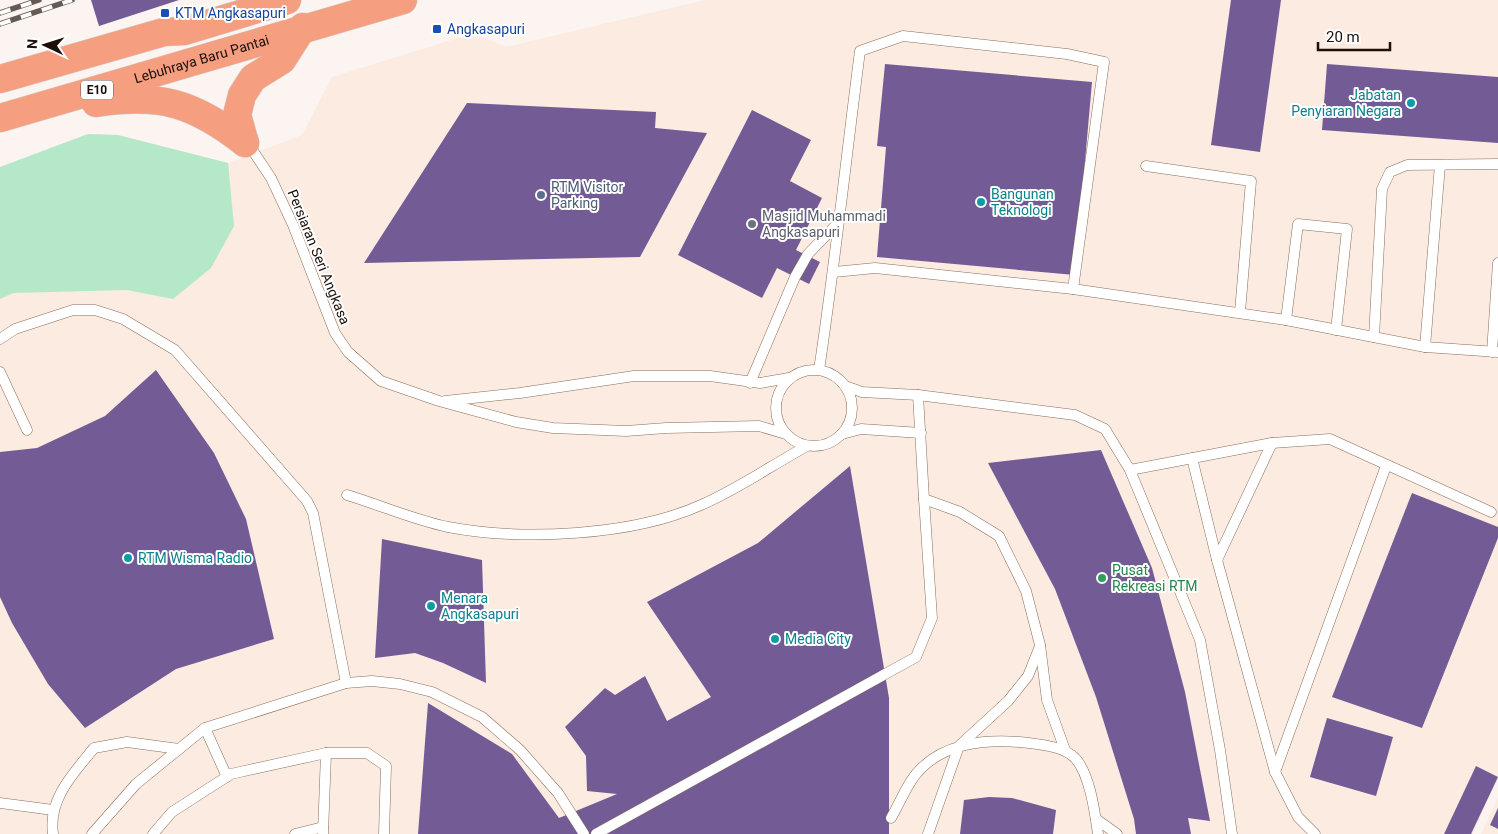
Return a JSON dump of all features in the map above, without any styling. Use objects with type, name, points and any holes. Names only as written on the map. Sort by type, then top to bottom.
[{"type":"highway","points":[[0,79],[164,32],[184,31],[287,0]]},
{"type":"highway","name":"Lebuhraya Baru Pantai","points":[[0,118],[402,0]]},
{"type":"highway","points":[[245,143],[237,115],[242,95],[253,78],[282,60],[304,28]]},
{"type":"highway","points":[[0,118],[111,101],[158,99],[181,106],[219,123],[245,143]]},
{"type":"lane","points":[[819,370],[834,272],[838,224],[860,52],[903,36],[1066,54],[1104,62],[1073,289]]},
{"type":"lane","name":"Persiaran Seri Angkasa","points":[[245,143],[244,138],[271,178],[293,225],[335,333],[348,352],[381,381],[439,401]]},
{"type":"lane","points":[[1374,337],[1382,189],[1390,172],[1407,165],[1498,164]]},
{"type":"lane","points":[[1425,347],[1440,165]]},
{"type":"lane","points":[[1146,166],[1251,181],[1240,312]]},
{"type":"lane","points":[[750,383],[795,277],[808,254],[838,224]]},
{"type":"lane","points":[[1286,320],[1298,224],[1347,229],[1336,330]]},
{"type":"lane","points":[[834,272],[876,268],[1073,289],[1240,312],[1425,347],[1495,352],[1498,263]]},
{"type":"lane","points":[[0,339],[14,329],[35,321],[73,310],[95,310],[123,319],[175,350],[307,501],[313,512],[346,683]]},
{"type":"lane","points":[[439,401],[520,393],[634,376],[710,376],[750,383],[789,378],[799,372],[819,370],[836,376],[846,386],[851,398],[852,411],[849,423],[842,434],[832,442],[819,446],[807,446],[795,442],[786,434],[779,424],[776,412],[779,394],[789,378]]},
{"type":"lane","points":[[0,372],[27,430]]},
{"type":"lane","points":[[846,386],[862,392],[918,395],[1075,415],[1106,429],[1130,470],[1200,640],[1220,750],[1232,834]]},
{"type":"lane","points":[[596,834],[916,657],[932,618],[918,395]]},
{"type":"lane","points":[[439,401],[516,422],[553,428],[626,431],[759,426],[786,434]]},
{"type":"lane","points":[[842,434],[861,429],[921,433]]},
{"type":"lane","points":[[1130,470],[1272,443],[1330,439],[1491,512]]},
{"type":"lane","points":[[1217,560],[1272,443]]},
{"type":"lane","points":[[347,495],[446,526],[500,535],[599,531],[654,521],[701,505],[807,446]]},
{"type":"lane","points":[[1192,458],[1217,560],[1274,772],[1298,817],[1315,834]]},
{"type":"lane","points":[[1274,772],[1386,466]]},
{"type":"lane","points":[[924,499],[960,512],[999,536],[1026,592],[1040,645],[1047,700],[1065,750]]},
{"type":"lane","points":[[928,834],[959,746],[1008,701],[1028,676],[1040,645]]},
{"type":"lane","points":[[92,834],[136,784],[204,728],[346,683],[372,681],[400,684],[432,692],[482,717],[520,750],[558,793],[584,834]]},
{"type":"lane","points":[[204,728],[227,776]]},
{"type":"lane","points":[[891,818],[912,779],[933,759],[959,746],[1002,740],[1065,750],[1076,759],[1086,775],[1098,834]]},
{"type":"lane","points":[[53,834],[51,820],[55,801],[72,775],[94,748],[127,742],[179,749]]},
{"type":"lane","points":[[295,834],[323,830],[326,753]]},
{"type":"lane","points":[[153,834],[172,812],[227,776],[326,753],[366,753],[386,766],[384,834]]},
{"type":"lane","points":[[0,803],[53,810]]},
{"type":"lane","points":[[1096,819],[1117,834]]},
{"type":"shaded area","name":"Angkasapuri","points":[[705,0],[1498,0],[1498,778],[1473,834],[0,834],[0,167],[88,134],[118,135],[228,163],[302,135],[332,77],[474,33],[506,47]]},
{"type":"shaded area","points":[[1498,797],[1498,834],[1481,834]]},
{"type":"green space","points":[[88,134],[118,135],[228,163],[234,226],[211,268],[173,299],[127,290],[13,293],[0,299],[0,167]]},
{"type":"building","points":[[91,0],[179,0],[99,26]]},
{"type":"building","points":[[1231,0],[1281,0],[1260,152],[1211,145]]},
{"type":"building","name":"Bangunan Teknologi","points":[[885,64],[1092,82],[1075,275],[877,257],[886,147],[877,146]]},
{"type":"building","name":"Jabatan Penyiaran Negara","points":[[1327,64],[1498,77],[1498,143],[1322,130]]},
{"type":"building","name":"RTM Visitor Parking","points":[[467,103],[656,112],[655,128],[707,133],[640,257],[364,263]]},
{"type":"building","name":"Masjid Muhammadi Angkasapuri","points":[[752,110],[811,140],[790,181],[822,198],[796,250],[820,262],[809,284],[777,268],[762,298],[678,255]]},
{"type":"building","name":"RTM Wisma Radio","points":[[156,370],[214,453],[246,519],[274,639],[176,669],[85,728],[48,684],[12,623],[0,597],[0,452],[37,448],[105,416]]},
{"type":"building","name":"Pusat Rekreasi RTM","points":[[1101,450],[1152,568],[1185,692],[1210,821],[1188,818],[1191,834],[1136,834],[1134,819],[1096,697],[1055,589],[988,463]]},
{"type":"building","name":"Media City","points":[[850,466],[889,698],[889,834],[418,834],[428,703],[512,754],[559,818],[617,794],[587,791],[586,756],[565,727],[605,688],[615,695],[645,676],[667,721],[711,697],[647,602],[758,543]]},
{"type":"building","points":[[1412,493],[1498,527],[1498,538],[1422,728],[1332,697]]},
{"type":"building","name":"Menara Angkasapuri","points":[[382,539],[482,560],[486,683],[443,663],[415,653],[375,658]]},
{"type":"building","points":[[1327,718],[1393,737],[1376,796],[1310,777]]},
{"type":"building","points":[[1476,766],[1498,777],[1471,834],[1444,834]]},
{"type":"building","points":[[989,797],[1012,798],[1056,810],[1053,834],[960,834],[964,800]]},
{"type":"building","points":[[1498,808],[1498,829],[1490,825]]},
{"type":"railway","points":[[0,13],[39,0]]},
{"type":"railway","points":[[0,24],[72,0]]},
{"type":"place","name":"KTM Angkasapuri","points":[[165,13]]},
{"type":"place","name":"Angkasapuri","points":[[437,29]]},
{"type":"place","name":"Jabatan Penyiaran Negara","points":[[1411,103]]},
{"type":"place","name":"RTM Visitor Parking","points":[[541,195]]},
{"type":"place","name":"Bangunan Teknologi","points":[[981,202]]},
{"type":"place","name":"Masjid Muhammadi Angkasapuri","points":[[752,224]]},
{"type":"place","name":"RTM Wisma Radio","points":[[128,558]]},
{"type":"place","name":"Pusat Rekreasi RTM","points":[[1102,578]]},
{"type":"place","name":"Menara Angkasapuri","points":[[431,606]]},
{"type":"place","name":"Media City","points":[[775,639]]}]
